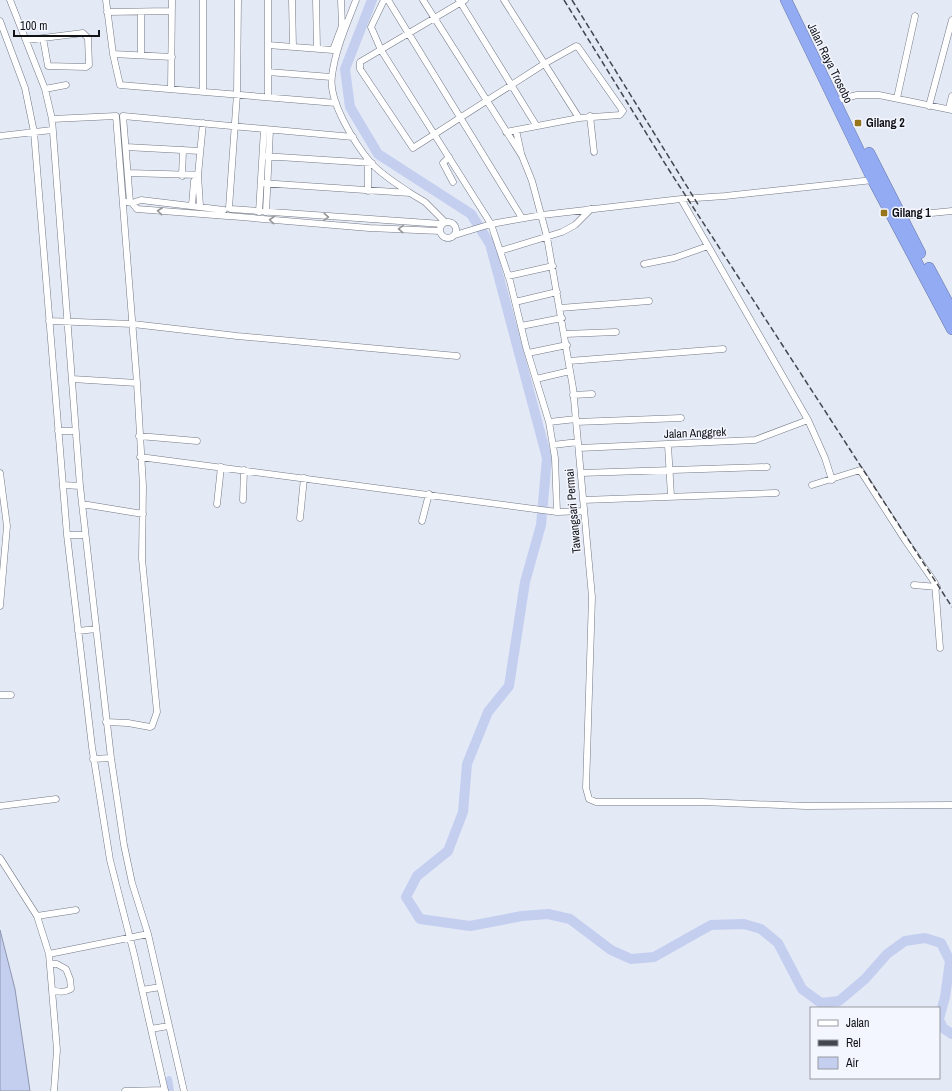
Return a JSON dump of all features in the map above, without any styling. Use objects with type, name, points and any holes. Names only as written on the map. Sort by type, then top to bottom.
[{"type":"highway","name":"Jalan Raya Trosobo","points":[[786,0],[873,180],[952,329]]},
{"type":"highway","name":"Jalan Raya Trosobo","points":[[794,0],[841,99],[952,311]]},
{"type":"street","points":[[10,0],[45,89],[52,118],[51,130],[65,322],[72,379],[73,431],[109,758],[132,883],[184,1091]]},
{"type":"street","points":[[106,0],[113,54],[119,84],[171,89],[203,90],[336,103]]},
{"type":"street","points":[[171,89],[172,0]]},
{"type":"street","points":[[203,0],[203,90]]},
{"type":"street","points":[[228,216],[224,212],[228,209],[234,126],[238,0]]},
{"type":"street","points":[[268,0],[268,97]]},
{"type":"street","points":[[292,0],[293,47]]},
{"type":"street","points":[[316,0],[317,48]]},
{"type":"street","points":[[268,45],[333,50],[342,26],[341,0]]},
{"type":"street","points":[[356,0],[338,51],[331,77],[336,103],[353,137],[370,163],[410,193],[425,202],[444,223]]},
{"type":"street","points":[[384,0],[371,26],[381,50],[449,157],[489,225],[500,251],[549,422],[553,445],[555,511]]},
{"type":"street","points":[[388,0],[522,218]]},
{"type":"street","points":[[423,0],[522,156]]},
{"type":"street","points":[[504,0],[579,118]]},
{"type":"street","points":[[506,132],[536,125],[590,116],[620,115],[623,111],[578,47],[544,64],[513,85],[487,102],[414,148],[360,69],[360,62],[409,34],[461,1],[513,85],[536,125]]},
{"type":"street","points":[[107,12],[171,11]]},
{"type":"street","points":[[141,12],[141,55]]},
{"type":"street","points":[[897,98],[915,16]]},
{"type":"street","points":[[929,106],[952,20]]},
{"type":"street","points":[[0,21],[25,88],[35,132],[68,535],[94,759],[110,860],[144,989],[165,1090],[125,1091]]},
{"type":"street","points":[[27,40],[43,38],[83,33],[88,38],[89,65],[86,67],[48,66],[43,38]]},
{"type":"street","points":[[113,54],[172,57]]},
{"type":"street","points":[[268,72],[331,77]]},
{"type":"street","points":[[45,89],[66,85]]},
{"type":"street","points":[[841,99],[867,94],[897,98],[929,106],[950,109],[952,96]]},
{"type":"street","points":[[52,118],[116,116],[128,202],[136,209],[370,228],[440,231],[446,238],[451,238],[455,235],[489,225],[542,215],[681,198],[725,196],[873,180]]},
{"type":"street","points":[[106,722],[128,723],[150,727],[152,726],[157,712],[142,558],[143,486],[140,457],[128,202],[128,173],[123,116],[353,137]]},
{"type":"street","points":[[590,116],[594,152]]},
{"type":"street","points":[[200,206],[198,176],[203,123]]},
{"type":"street","points":[[0,136],[51,130]]},
{"type":"street","points":[[263,212],[267,130]]},
{"type":"street","points":[[516,130],[522,156]]},
{"type":"street","points":[[126,148],[200,150]]},
{"type":"street","points":[[182,176],[183,150]]},
{"type":"street","points":[[266,156],[370,163]]},
{"type":"street","name":"Tawangsari Permai","points":[[522,156],[532,181],[542,215],[558,292],[570,361],[592,596],[586,788],[589,799],[596,802],[702,802],[806,806],[952,805]]},
{"type":"street","points":[[449,157],[443,163],[453,182]]},
{"type":"street","points":[[368,191],[370,163]]},
{"type":"street","points":[[128,173],[198,176]]},
{"type":"street","points":[[192,205],[194,181],[198,176]]},
{"type":"street","points":[[265,183],[410,193]]},
{"type":"street","points":[[681,198],[808,420],[825,458],[832,480]]},
{"type":"street","points":[[128,202],[141,200],[228,209],[370,220],[452,222],[469,231]]},
{"type":"street","points":[[177,213],[178,203]]},
{"type":"street","points":[[500,251],[571,228],[591,209]]},
{"type":"street","points":[[901,216],[952,211]]},
{"type":"street","points":[[302,215],[302,223]]},
{"type":"street","points":[[370,220],[370,228]]},
{"type":"street","points":[[440,231],[444,223]]},
{"type":"street","points":[[454,224],[457,231],[455,235]]},
{"type":"street","points":[[644,264],[674,258],[708,246]]},
{"type":"street","points":[[508,276],[553,266]]},
{"type":"street","points":[[515,302],[558,292]]},
{"type":"street","points":[[560,308],[649,301]]},
{"type":"street","points":[[521,326],[562,318]]},
{"type":"street","points":[[51,322],[134,324],[457,356]]},
{"type":"street","points":[[565,334],[616,332]]},
{"type":"street","points":[[528,353],[567,345]]},
{"type":"street","points":[[570,361],[723,349]]},
{"type":"street","points":[[536,379],[570,372]]},
{"type":"street","points":[[72,379],[137,383]]},
{"type":"street","points":[[573,395],[592,394]]},
{"type":"street","points":[[549,422],[681,418]]},
{"type":"street","name":"Jalan Anggrek","points":[[553,445],[668,445],[755,440],[808,420]]},
{"type":"street","points":[[59,431],[73,431]]},
{"type":"street","points":[[139,436],[197,441]]},
{"type":"street","points":[[668,445],[671,496]]},
{"type":"street","points":[[140,457],[429,494],[533,509],[584,511]]},
{"type":"street","points":[[581,473],[768,466]]},
{"type":"street","points":[[217,504],[221,467]]},
{"type":"street","points":[[812,485],[832,480],[857,469],[860,470],[937,587],[940,648]]},
{"type":"street","points":[[243,500],[244,470]]},
{"type":"street","points":[[0,473],[7,526],[0,606]]},
{"type":"street","points":[[300,518],[304,478]]},
{"type":"street","points":[[64,485],[78,486]]},
{"type":"street","points":[[583,500],[776,493]]},
{"type":"street","points":[[422,521],[429,494]]},
{"type":"street","points":[[82,504],[143,514]]},
{"type":"street","points":[[68,535],[84,535]]},
{"type":"street","points":[[914,586],[937,587]]},
{"type":"street","points":[[79,631],[94,630]]},
{"type":"street","points":[[0,695],[11,695]]},
{"type":"street","points":[[94,759],[109,758]]},
{"type":"street","points":[[0,806],[56,799]]},
{"type":"street","points":[[0,858],[37,916],[49,954],[57,1050],[54,1091]]},
{"type":"street","points":[[37,916],[76,910]]},
{"type":"street","points":[[49,954],[145,935]]},
{"type":"street","points":[[50,964],[57,964],[66,970],[71,983],[71,989],[67,992],[52,990]]},
{"type":"street","points":[[144,989],[159,987]]},
{"type":"street","points":[[153,1028],[168,1026]]},
{"type":"water","points":[[0,930],[15,989],[30,1091],[0,1091]]},
{"type":"waterway","points":[[372,0],[345,69],[350,107],[378,154],[471,214],[490,244],[547,458],[541,525],[525,582],[509,686],[488,712],[467,764],[463,812],[448,851],[417,876],[406,897],[420,919],[470,926],[522,916],[548,914],[570,919],[611,950],[631,959],[654,957],[711,925],[744,924],[761,929],[778,943],[802,989],[821,1003],[839,1001],[865,979],[887,954],[905,941],[925,938],[941,943],[950,961],[945,997],[940,1015]]},
{"type":"waterway","points":[[940,1022],[943,1028],[952,1034]]},
{"type":"waterway","points":[[169,1079],[171,1091]]},
{"type":"railway","points":[[564,0],[669,170],[952,607]]},
{"type":"railway","points":[[572,0],[699,206]]},
{"type":"place","name":"Gilang 2","points":[[858,123]]},
{"type":"place","name":"Gilang 1","points":[[884,213]]}]
